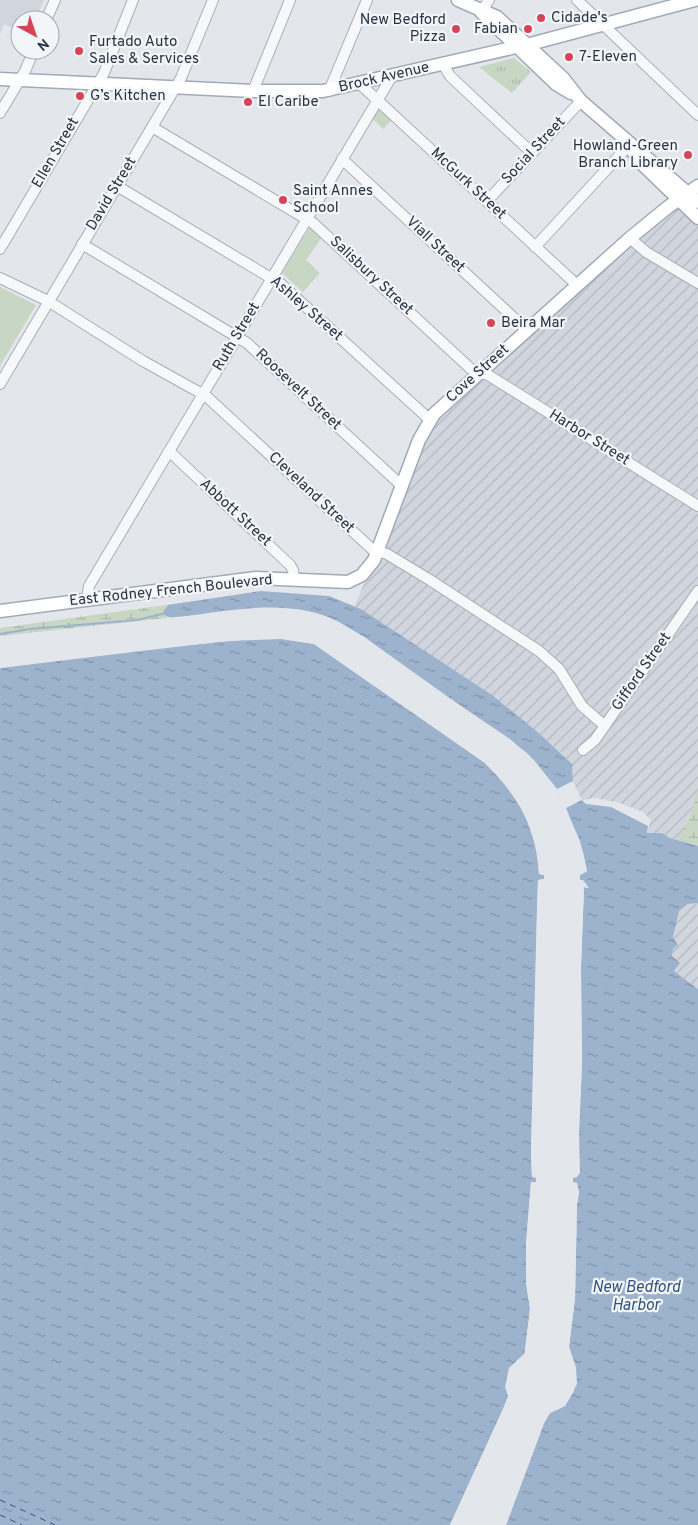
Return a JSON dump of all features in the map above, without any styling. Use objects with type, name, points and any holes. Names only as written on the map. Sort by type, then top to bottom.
[{"type":"main road","points":[[458,0],[481,12],[495,15],[522,46],[563,78],[578,98],[629,145],[646,155],[698,202]]},
{"type":"main road","name":"Brock Avenue","points":[[0,79],[253,91],[329,91],[522,46],[603,25],[676,2],[695,0]]},
{"type":"main road","points":[[688,193],[698,218]]},
{"type":"main road","name":"Cove Street","points":[[342,582],[351,581],[362,575],[372,563],[419,440],[430,420],[480,372],[630,238],[688,193]]},
{"type":"main road","name":"East Rodney French Boulevard","points":[[0,611],[251,578],[342,582]]},
{"type":"street","name":"Ellen Street","points":[[0,249],[104,73],[134,0]]},
{"type":"street","name":"David Street","points":[[0,384],[176,88],[213,0]]},
{"type":"street","points":[[253,91],[290,0]]},
{"type":"street","points":[[329,91],[367,0]]},
{"type":"street","points":[[481,12],[489,0]]},
{"type":"street","points":[[577,0],[698,115]]},
{"type":"street","points":[[0,114],[29,60]]},
{"type":"street","points":[[443,64],[450,76],[532,154]]},
{"type":"street","name":"Ruth Street","points":[[87,600],[89,586],[392,76]]},
{"type":"street","name":"McGurk Street","points":[[360,84],[577,285]]},
{"type":"street","name":"Social Street","points":[[487,201],[532,154],[578,98]]},
{"type":"street","name":"Salisbury Street","points":[[152,127],[307,219],[322,230],[471,369],[480,372]]},
{"type":"street","points":[[536,247],[629,145]]},
{"type":"street","name":"Viall Street","points":[[342,159],[527,330]]},
{"type":"street","name":"Ashley Street","points":[[117,186],[284,286],[430,420]]},
{"type":"street","points":[[630,238],[646,252],[698,283]]},
{"type":"street","name":"Roosevelt Street","points":[[82,244],[250,345],[402,486]]},
{"type":"street","name":"Cleveland Street","points":[[0,278],[48,301],[143,361],[204,394],[377,553],[387,554],[539,651],[559,669],[582,706],[605,726]]},
{"type":"street","name":"Harbor Street","points":[[480,372],[497,380],[698,506]]},
{"type":"street","name":"Abbott Street","points":[[169,451],[290,565],[293,570],[294,580]]},
{"type":"street","name":"Gifford Street","points":[[583,750],[595,740],[698,591]]},
{"type":"shaded area","points":[[0,0],[44,0],[40,10],[10,10],[10,27],[4,24],[0,34]]},
{"type":"shaded area","points":[[679,199],[698,218],[698,846],[670,838],[662,833],[647,833],[582,800],[573,781],[573,771],[562,754],[540,734],[403,636],[355,606],[424,429]]},
{"type":"shaded area","points":[[698,903],[698,989],[674,971],[677,962],[672,956],[673,949],[678,945],[673,937],[678,911],[688,904]]},
{"type":"green space","points":[[514,58],[531,72],[512,93],[479,67]]},
{"type":"green space","points":[[379,109],[392,120],[383,129],[372,118]]},
{"type":"green space","points":[[310,227],[322,237],[306,260],[320,273],[303,292],[282,273]]},
{"type":"green space","points":[[0,287],[36,305],[0,366]]},
{"type":"green space","points":[[230,596],[203,614],[0,636],[0,628]]},
{"type":"green space","points":[[698,789],[698,846],[677,839],[690,818]]},
{"type":"water","name":"New Bedford Harbor","points":[[261,591],[329,596],[361,609],[492,695],[540,734],[572,764],[573,781],[582,800],[596,801],[649,820],[647,833],[662,833],[670,838],[698,846],[698,903],[688,904],[679,911],[673,937],[678,945],[673,949],[672,956],[680,963],[674,971],[698,989],[698,1525],[506,1525],[544,1423],[550,1413],[565,1406],[574,1391],[576,1368],[569,1347],[575,1298],[577,1204],[579,1192],[577,1183],[573,1183],[573,1178],[577,1177],[582,1064],[581,967],[584,887],[588,888],[580,880],[580,875],[587,871],[580,841],[557,789],[527,753],[364,637],[337,621],[298,609],[277,608],[235,610],[173,618],[162,614],[168,605]]},
{"type":"water","points":[[260,638],[314,644],[485,763],[516,800],[529,826],[534,841],[539,874],[544,875],[544,879],[538,880],[531,1153],[532,1177],[536,1177],[536,1182],[531,1182],[526,1244],[526,1282],[530,1309],[525,1353],[509,1368],[505,1387],[508,1396],[450,1525],[0,1525],[0,668],[130,651]]},
{"type":"pier","points":[[277,608],[302,610],[336,621],[364,637],[431,686],[510,739],[534,760],[557,789],[555,791],[526,755],[363,639],[335,623],[301,613],[277,610],[173,621],[165,618]]},
{"type":"pier","points":[[259,636],[282,636],[316,642],[486,761],[506,781],[525,808],[540,848],[541,872],[546,873],[547,879],[541,882],[539,906],[534,1175],[539,1177],[538,1183],[534,1184],[528,1244],[528,1282],[532,1309],[527,1353],[524,1357],[530,1309],[526,1282],[526,1244],[531,1182],[536,1182],[536,1178],[532,1177],[531,1153],[538,880],[544,879],[544,875],[539,874],[537,849],[523,809],[504,783],[485,763],[314,644],[282,639],[225,641],[0,668],[0,665]]},
{"type":"pier","points":[[573,781],[582,800],[566,808],[583,852],[587,871],[580,875],[580,880],[583,880],[589,888],[584,887],[581,967],[580,1173],[577,1177],[573,1178],[573,1182],[577,1183],[579,1192],[577,1204],[575,1298],[569,1347],[576,1368],[577,1384],[565,1406],[550,1413],[544,1423],[506,1525],[503,1525],[542,1422],[548,1411],[563,1404],[574,1384],[574,1368],[567,1347],[572,1298],[574,1204],[577,1192],[575,1185],[572,1185],[572,1176],[577,1173],[576,1129],[580,1064],[579,967],[581,887],[584,884],[577,880],[578,873],[584,871],[581,852],[557,789]]},
{"type":"pier","points":[[596,798],[620,803],[643,812],[651,820],[647,833],[648,826],[611,807],[586,804],[582,800]]},
{"type":"pier","points":[[510,1394],[506,1410],[472,1486],[453,1525],[450,1525]]},
{"type":"waterway","points":[[0,634],[30,629],[137,620],[162,614]]},
{"type":"ferry route","points":[[0,1500],[55,1525]]},
{"type":"ferry route","points":[[0,1515],[22,1525]]},
{"type":"place","name":"Cidade's","points":[[541,18]]},
{"type":"place","name":"New Bedford Pizza","points":[[456,29]]},
{"type":"place","name":"Fabian","points":[[528,29]]},
{"type":"place","name":"Furtado Auto Sales & Services","points":[[79,51]]},
{"type":"place","name":"7-Eleven","points":[[569,57]]},
{"type":"place","name":"G’s Kitchen","points":[[80,96]]},
{"type":"place","name":"El Caribe","points":[[248,102]]},
{"type":"place","name":"Howland-Green Branch Library","points":[[688,155]]},
{"type":"place","name":"Saint Annes School","points":[[283,200]]},
{"type":"place","name":"Beira Mar","points":[[491,323]]}]
